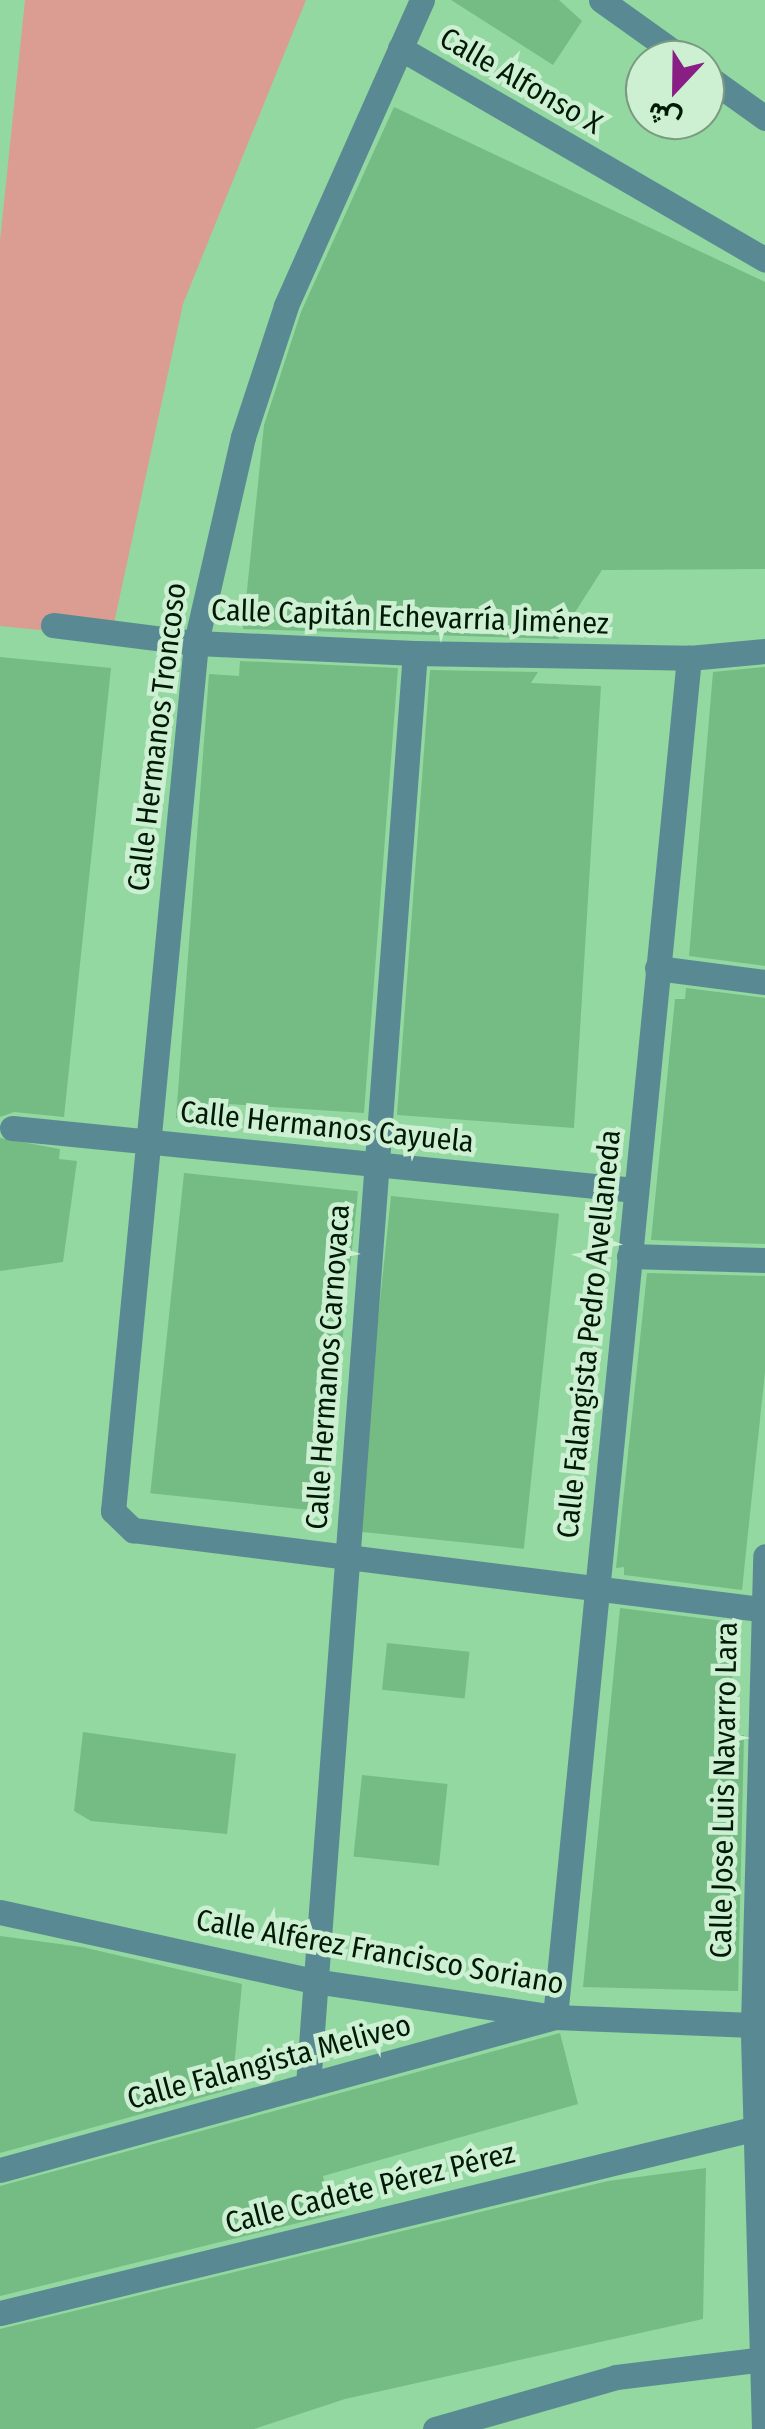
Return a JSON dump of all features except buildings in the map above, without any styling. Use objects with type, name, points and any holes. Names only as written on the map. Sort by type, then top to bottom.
[{"type":"street","name":"Calle Hermanos Troncoso","points":[[347,1556],[134,1530],[116,1518],[112,1503],[144,1140],[196,642],[243,437],[286,306],[422,0]]},
{"type":"street","points":[[601,0],[657,40]]},
{"type":"street","name":"Calle Alfonso X","points":[[400,48],[765,260]]},
{"type":"street","points":[[725,89],[765,118]]},
{"type":"street","name":"Calle Capitán Echevarría Jiménez","points":[[53,625],[196,642],[415,653],[689,658],[765,651]]},
{"type":"street","name":"Calle Hermanos Carnovaca","points":[[308,2085],[415,653]]},
{"type":"street","name":"Calle Falangista Pedro Avellaneda","points":[[555,2017],[689,658]]},
{"type":"street","points":[[657,968],[765,982]]},
{"type":"street","name":"Calle Hermanos Cayuela","points":[[12,1128],[635,1190]]},
{"type":"street","points":[[629,1256],[765,1260]]},
{"type":"street","points":[[347,1556],[760,1609]]},
{"type":"street","name":"Calle Jose Luis Navarro Lara","points":[[764,2429],[761,2126],[754,2025],[760,1609],[765,1556]]},
{"type":"street","name":"Calle Alférez Francisco Soriano","points":[[0,1912],[314,1980],[555,2017],[754,2025]]},
{"type":"street","name":"Calle Falangista Meliveo","points":[[0,2170],[555,2017]]},
{"type":"street","name":"Calle Cadete Pérez Pérez","points":[[0,2314],[761,2126]]},
{"type":"street","points":[[436,2429],[616,2377],[765,2359]]},
{"type":"shaded area","points":[[25,0],[306,0],[183,304],[111,637],[0,626],[0,241]]}]
